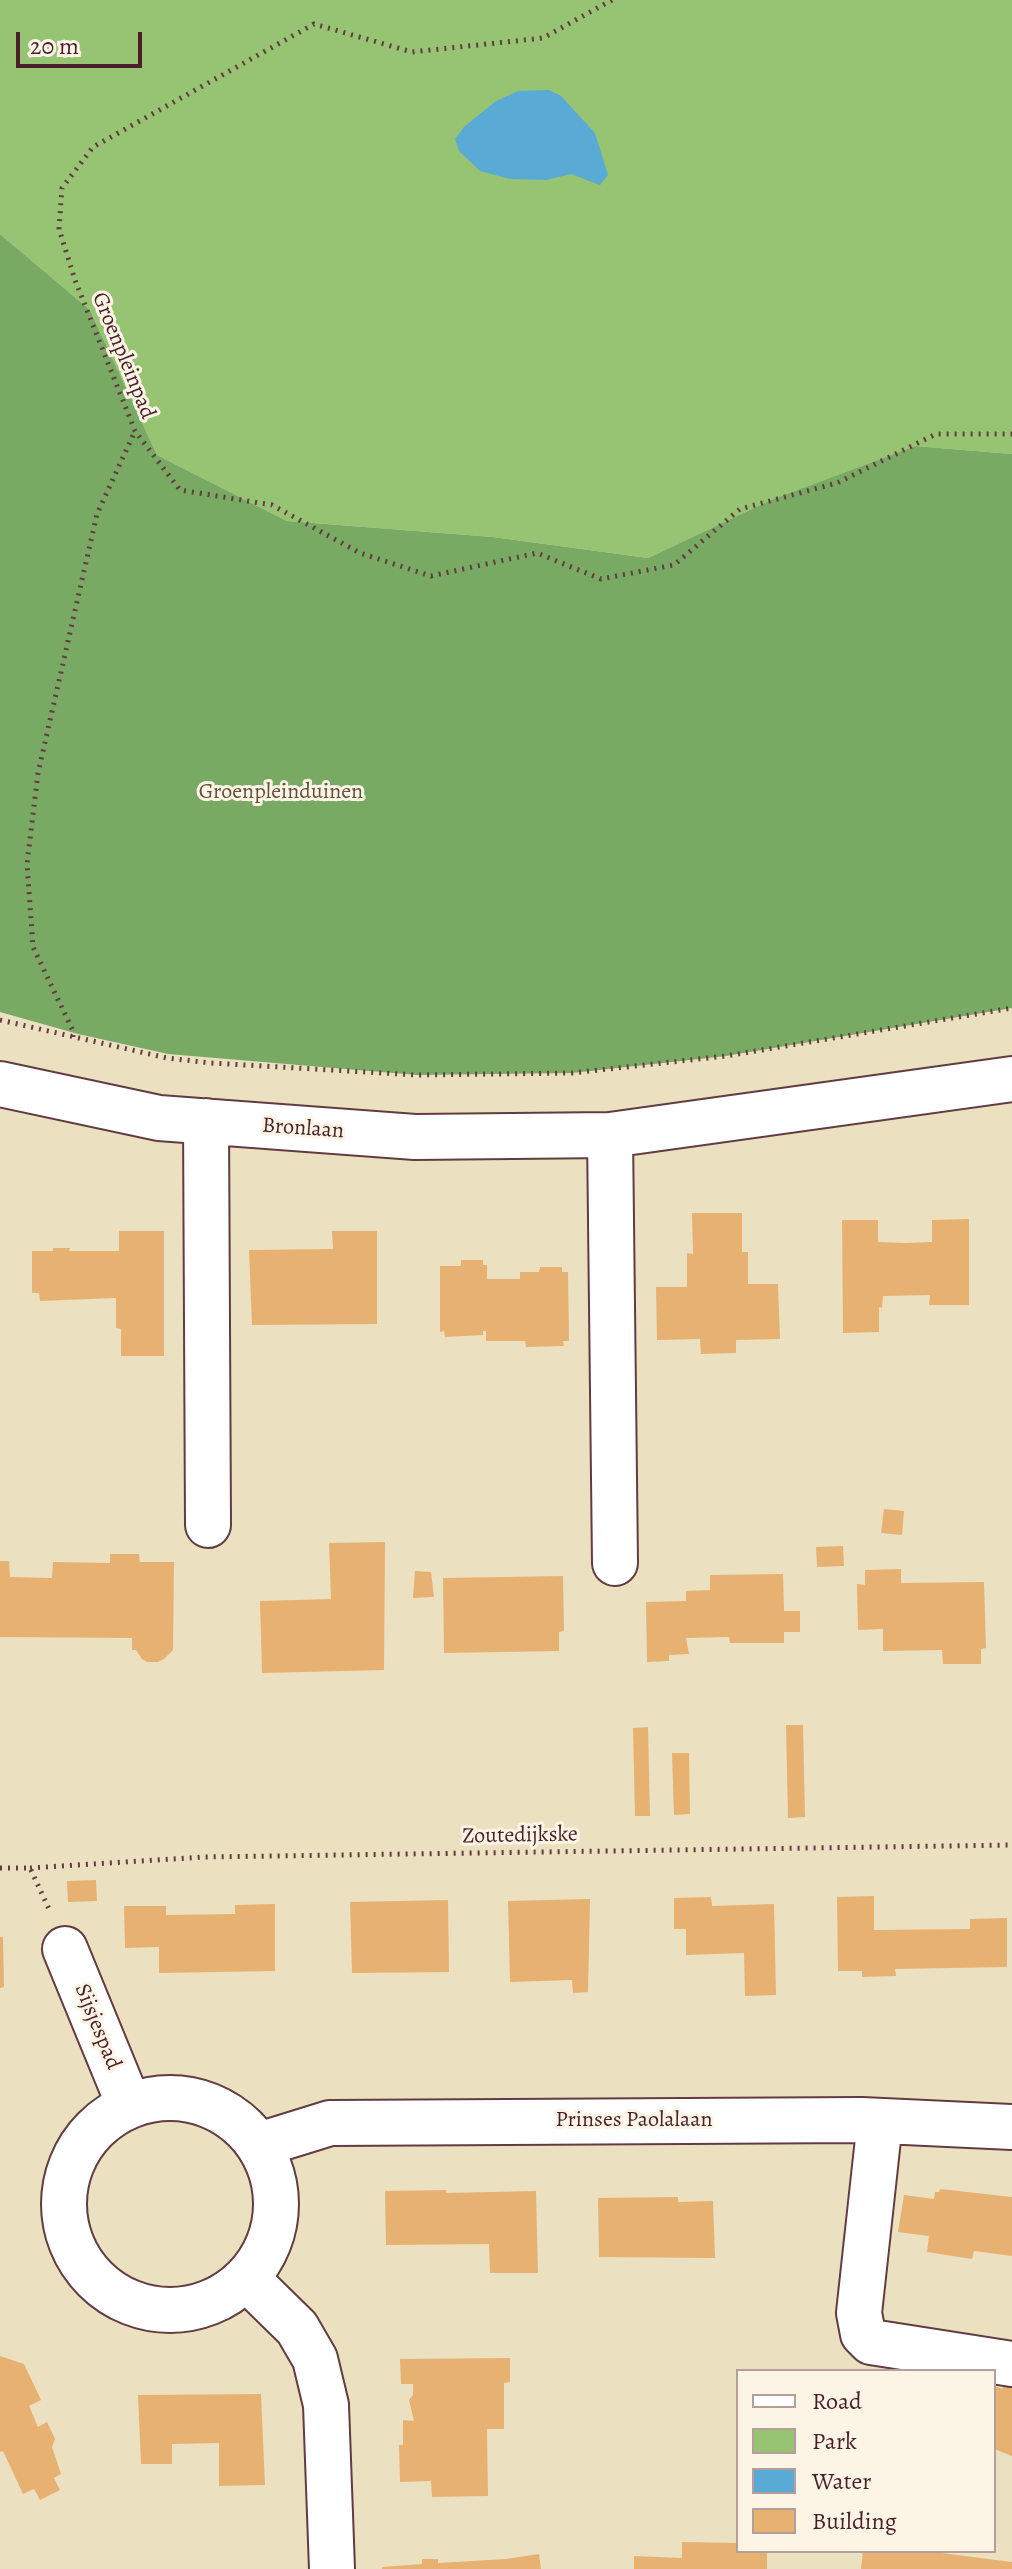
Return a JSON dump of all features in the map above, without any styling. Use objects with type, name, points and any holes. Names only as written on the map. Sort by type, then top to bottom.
[{"type":"street","points":[[1012,1079],[1012,1105]]},
{"type":"street","name":"Bronlaan","points":[[0,1084],[159,1118],[415,1137],[610,1135],[1012,1079]]},
{"type":"street","points":[[206,1121],[208,1525]]},
{"type":"street","points":[[610,1135],[615,1563]]},
{"type":"street","name":"Sijsjespad","points":[[65,1949],[129,2105]]},
{"type":"street","points":[[165,2097],[201,2101],[234,2118],[259,2145],[274,2178],[276,2214],[266,2248],[246,2278],[218,2298],[185,2309],[151,2308],[119,2297],[92,2277],[72,2248],[63,2215],[65,2181],[85,2140],[100,2123],[129,2105],[165,2097]]},
{"type":"street","points":[[880,2121],[859,2313],[863,2334],[871,2342],[1012,2364]]},
{"type":"street","name":"Prinses Paolalaan","points":[[259,2145],[330,2123],[880,2121],[1012,2127]]},
{"type":"street","points":[[246,2278],[297,2328],[315,2359],[326,2405],[332,2569]]},
{"type":"path","name":"Groenpleinpad","points":[[612,0],[543,38],[412,52],[314,24],[93,147],[62,188],[59,229],[75,280],[135,431],[180,490],[272,505],[360,553],[431,576],[537,553],[601,579],[674,565],[740,509],[837,483],[936,434],[1012,434]]},
{"type":"path","points":[[73,1037],[73,1031],[33,947],[27,864],[38,773],[97,514],[135,431]]},
{"type":"path","points":[[0,1020],[167,1058],[417,1075],[572,1073],[726,1056],[1012,1008]]},
{"type":"path","name":"Zoutedijkske","points":[[0,1868],[220,1856],[1012,1845]]},
{"type":"path","points":[[30,1868],[65,1949]]},
{"type":"green space","points":[[0,0],[1012,0],[1012,454],[915,446],[773,499],[648,558],[493,537],[287,521],[157,455],[90,310],[0,234]]},
{"type":"green space","name":"Groenpleinduinen","points":[[0,234],[90,310],[157,455],[287,521],[493,537],[648,558],[773,499],[915,446],[1012,454],[1012,1008],[726,1056],[572,1073],[417,1075],[168,1054],[78,1034],[0,1012]]},
{"type":"water","points":[[549,90],[561,96],[595,133],[608,175],[600,185],[571,174],[546,180],[510,179],[480,171],[459,151],[455,139],[464,127],[496,101],[518,91]]},
{"type":"building","points":[[692,1213],[742,1213],[742,1252],[748,1252],[748,1284],[778,1284],[780,1339],[736,1340],[736,1353],[701,1354],[700,1339],[657,1340],[656,1287],[687,1287],[687,1253],[693,1254]]},
{"type":"building","points":[[969,1219],[969,1305],[929,1305],[930,1295],[883,1296],[882,1308],[879,1307],[879,1332],[843,1333],[842,1220],[878,1220],[878,1242],[906,1243],[932,1242],[932,1220]]},
{"type":"building","points":[[119,1231],[164,1231],[164,1356],[121,1356],[121,1329],[116,1328],[116,1298],[40,1301],[39,1293],[32,1293],[32,1251],[70,1248],[69,1251],[119,1251]]},
{"type":"building","points":[[332,1231],[377,1231],[377,1324],[252,1325],[249,1250],[333,1249]]},
{"type":"building","points":[[461,1260],[483,1260],[483,1265],[487,1265],[487,1279],[520,1279],[520,1272],[539,1272],[540,1267],[562,1267],[562,1272],[568,1272],[569,1341],[563,1341],[564,1346],[526,1347],[525,1341],[486,1341],[486,1331],[483,1335],[445,1337],[444,1331],[440,1332],[440,1266],[461,1266]]},
{"type":"building","points":[[884,1509],[904,1511],[902,1535],[881,1533]]},
{"type":"building","points":[[385,1542],[384,1670],[262,1673],[260,1601],[331,1599],[329,1543]]},
{"type":"building","points":[[843,1546],[844,1566],[817,1567],[816,1547]]},
{"type":"building","points":[[110,1554],[139,1554],[140,1562],[174,1562],[173,1650],[164,1659],[147,1662],[142,1659],[136,1650],[132,1650],[132,1638],[0,1637],[0,1561],[9,1561],[10,1577],[52,1578],[53,1562],[110,1563]]},
{"type":"building","points":[[901,1569],[901,1583],[984,1582],[986,1648],[981,1649],[981,1664],[943,1664],[942,1650],[883,1651],[883,1629],[858,1630],[857,1584],[865,1585],[865,1570]]},
{"type":"building","points":[[415,1571],[431,1572],[434,1597],[413,1598]]},
{"type":"building","points":[[783,1574],[784,1611],[800,1611],[800,1632],[784,1632],[784,1643],[730,1643],[729,1637],[686,1638],[689,1654],[669,1655],[669,1661],[647,1662],[646,1602],[686,1601],[686,1591],[710,1590],[710,1575]]},
{"type":"building","points":[[563,1576],[564,1631],[559,1632],[559,1651],[444,1653],[443,1578]]},
{"type":"building","points":[[786,1725],[803,1725],[805,1817],[788,1818]]},
{"type":"building","points":[[648,1727],[650,1816],[635,1816],[633,1728]]},
{"type":"building","points":[[672,1753],[689,1753],[690,1814],[674,1815]]},
{"type":"building","points":[[96,1880],[97,1901],[68,1902],[67,1881]]},
{"type":"building","points":[[874,1896],[874,1930],[970,1929],[970,1919],[1007,1918],[1007,1967],[895,1969],[896,1976],[862,1977],[862,1971],[838,1971],[837,1897]]},
{"type":"building","points":[[711,1897],[712,1906],[774,1904],[776,1995],[745,1996],[744,1953],[686,1955],[686,1929],[674,1929],[674,1898]]},
{"type":"building","points":[[590,1899],[588,1992],[573,1993],[572,1980],[510,1982],[508,1901]]},
{"type":"building","points":[[448,1900],[449,1972],[352,1973],[350,1902]]},
{"type":"building","points":[[275,1904],[275,1971],[159,1973],[159,1947],[125,1948],[124,1906],[166,1906],[166,1915],[235,1914],[235,1905]]},
{"type":"building","points":[[0,1937],[3,1937],[4,1987],[0,1988]]},
{"type":"building","points":[[940,2189],[1012,2197],[1012,2256],[974,2251],[972,2259],[927,2252],[929,2236],[898,2232],[904,2195],[934,2199],[935,2192]]},
{"type":"building","points":[[446,2190],[446,2193],[536,2191],[538,2273],[490,2273],[489,2244],[386,2245],[385,2191]]},
{"type":"building","points":[[678,2197],[678,2202],[713,2201],[715,2258],[599,2257],[598,2198]]},
{"type":"building","points":[[0,2356],[24,2364],[41,2400],[29,2406],[38,2427],[47,2422],[55,2439],[52,2447],[61,2474],[54,2478],[60,2490],[40,2500],[34,2489],[23,2494],[3,2451],[0,2452]]},
{"type":"building","points":[[510,2358],[510,2382],[504,2383],[504,2429],[487,2429],[488,2496],[432,2497],[431,2481],[400,2482],[399,2445],[403,2445],[403,2420],[414,2421],[409,2400],[413,2395],[413,2384],[401,2384],[400,2359]]},
{"type":"building","points":[[1006,2379],[1012,2382],[1012,2456],[996,2450],[996,2387],[1002,2389]]},
{"type":"building","points":[[261,2394],[265,2485],[219,2486],[219,2443],[172,2444],[172,2464],[141,2464],[138,2395]]},
{"type":"building","points":[[682,2542],[736,2543],[736,2553],[767,2553],[767,2569],[634,2569],[634,2556],[682,2558]]},
{"type":"building","points":[[863,2553],[942,2553],[1012,2562],[1012,2569],[861,2569]]},
{"type":"building","points":[[539,2554],[541,2569],[382,2569],[422,2564],[422,2559],[438,2559],[438,2563]]}]
